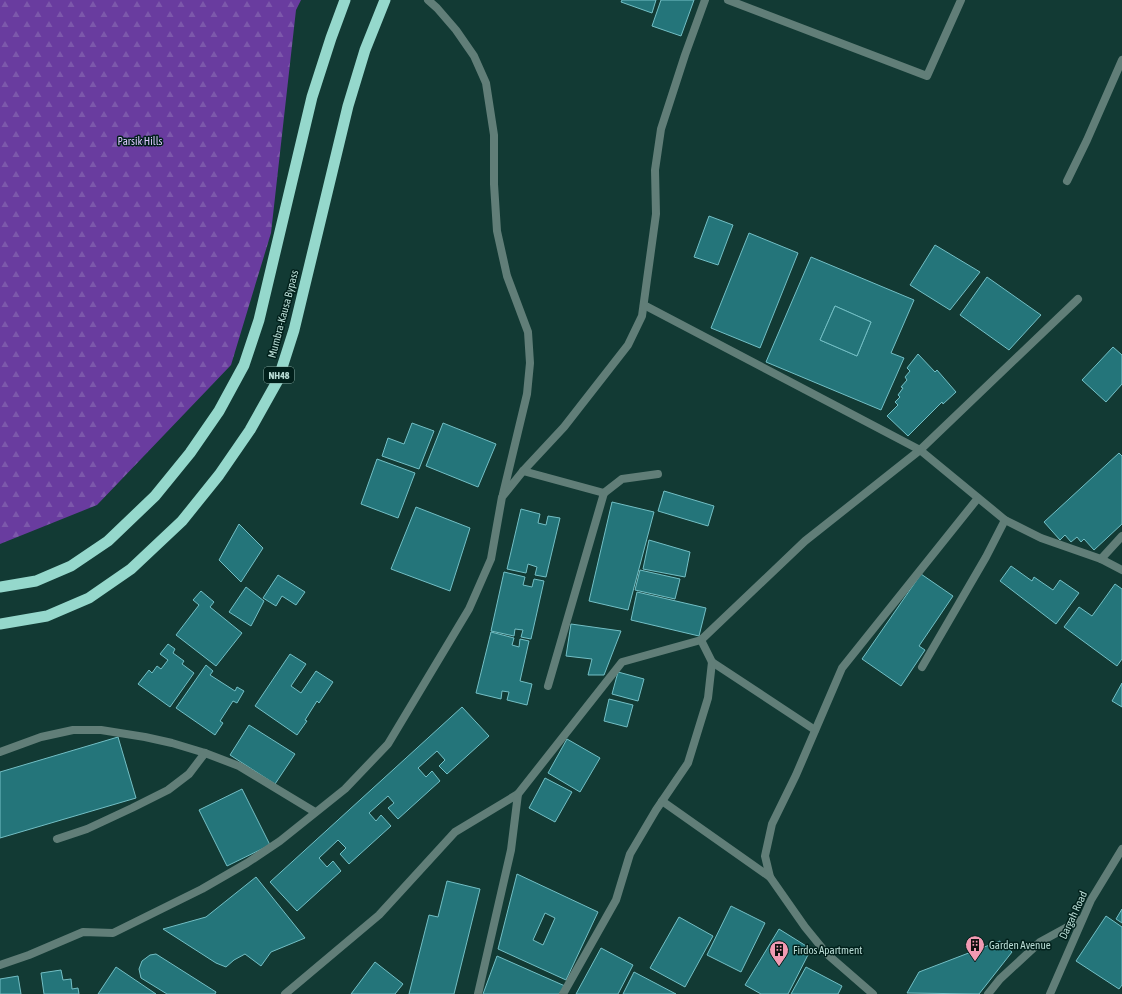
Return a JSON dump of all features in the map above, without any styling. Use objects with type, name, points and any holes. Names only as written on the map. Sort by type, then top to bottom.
[{"type":"highway","name":"Mumbra-Kausa Bypass","points":[[0,587],[36,581],[71,566],[108,541],[155,496],[190,453],[219,411],[244,365],[259,320],[312,97],[345,0]]},
{"type":"highway","name":"Mumbra-Kausa Bypass","points":[[0,624],[47,616],[89,598],[131,569],[182,521],[219,476],[250,430],[278,380],[294,330],[348,106],[365,50],[385,0]]},
{"type":"street","points":[[0,965],[29,955],[82,932],[113,933],[202,889],[247,863],[280,841],[345,789],[388,744],[469,609],[491,559],[502,497],[527,394],[530,363],[528,332],[507,276],[497,231],[494,184],[494,135],[486,82],[474,56],[465,42],[437,8],[428,0]]},
{"type":"street","points":[[502,497],[523,471],[564,426],[628,345],[642,316],[656,214],[655,170],[661,129],[705,0]]},
{"type":"street","points":[[728,0],[927,76],[961,0]]},
{"type":"street","points":[[1067,181],[1087,140],[1122,60]]},
{"type":"street","points":[[284,994],[379,914],[455,832],[518,794],[622,662],[700,640],[805,541],[920,450],[1078,299]]},
{"type":"street","points":[[644,305],[920,450],[1005,520],[1041,538],[1101,559],[1122,570]]},
{"type":"street","points":[[523,471],[604,493]]},
{"type":"street","points":[[548,686],[604,493],[622,479],[658,474]]},
{"type":"street","points":[[770,877],[765,856],[772,824],[842,668],[978,498]]},
{"type":"street","points":[[922,667],[986,557],[1005,520]]},
{"type":"street","points":[[1101,559],[1122,536]]},
{"type":"street","points":[[700,640],[712,662],[815,730]]},
{"type":"street","points":[[563,994],[616,900],[630,854],[662,801],[688,763],[708,698],[712,662]]},
{"type":"street","points":[[0,752],[41,737],[74,730],[101,730],[152,738],[205,753],[239,766],[315,812]]},
{"type":"street","points":[[57,838],[87,829],[168,790],[189,774],[205,753]]},
{"type":"street","points":[[478,994],[511,850],[518,794]]},
{"type":"street","points":[[662,801],[770,877],[805,927],[827,954],[873,994]]},
{"type":"street","name":"Dargah Road","points":[[1050,994],[1091,900],[1122,849]]},
{"type":"street","points":[[988,994],[1000,979],[1040,942],[1082,919]]},
{"type":"green space","name":"Parsik Hills","points":[[0,0],[301,0],[296,10],[271,233],[231,365],[97,505],[0,544]]},
{"type":"building","points":[[622,0],[656,0],[652,13],[621,2]]},
{"type":"building","points":[[661,0],[694,0],[681,36],[652,26]]},
{"type":"building","points":[[709,216],[733,225],[718,265],[694,257]]},
{"type":"building","points":[[749,233],[798,253],[760,348],[711,328]]},
{"type":"building","points":[[935,245],[980,272],[950,310],[910,285]]},
{"type":"building","points":[[811,257],[914,300],[891,353],[904,358],[881,410],[766,362]],"holes":[[[835,306],[871,322],[857,356],[820,340]]]},
{"type":"building","points":[[987,277],[1041,315],[1009,350],[960,315]]},
{"type":"building","points":[[835,306],[871,322],[857,356],[820,340]]},
{"type":"building","points":[[1113,347],[1122,355],[1122,384],[1106,402],[1082,380]]},
{"type":"building","points":[[918,354],[935,372],[937,370],[956,392],[943,404],[942,402],[908,436],[887,416],[898,405],[895,402],[900,397],[898,395],[903,388],[901,387],[907,380],[905,377],[910,371],[907,368]]},
{"type":"building","points":[[412,423],[434,431],[419,469],[382,456],[388,438],[404,444]]},
{"type":"building","points":[[443,423],[496,444],[478,487],[426,466]]},
{"type":"building","points":[[1119,453],[1122,456],[1122,524],[1094,550],[1084,539],[1081,542],[1077,537],[1071,542],[1065,535],[1060,540],[1044,522]]},
{"type":"building","points":[[377,459],[415,473],[398,518],[361,504]]},
{"type":"building","points":[[664,491],[714,506],[708,526],[658,511]]},
{"type":"building","points":[[612,502],[654,512],[628,610],[589,601]]},
{"type":"building","points":[[416,507],[470,528],[450,591],[391,569]]},
{"type":"building","points":[[521,509],[540,514],[538,523],[546,525],[548,516],[560,518],[546,577],[535,575],[537,567],[528,564],[526,573],[507,569]]},
{"type":"building","points":[[239,524],[263,548],[241,582],[219,560]]},
{"type":"building","points":[[649,540],[690,552],[685,577],[643,569]]},
{"type":"building","points":[[1011,566],[1032,581],[1034,577],[1053,590],[1060,580],[1079,593],[1056,624],[1000,581]]},
{"type":"building","points":[[640,570],[680,579],[675,599],[635,590]]},
{"type":"building","points":[[504,572],[525,577],[523,585],[532,587],[534,579],[544,581],[531,639],[521,637],[523,630],[515,629],[514,636],[491,631]]},
{"type":"building","points":[[921,574],[953,596],[919,646],[925,650],[901,686],[862,659]]},
{"type":"building","points":[[278,575],[305,592],[296,605],[282,596],[276,606],[263,598]]},
{"type":"building","points":[[1115,584],[1122,589],[1122,659],[1117,666],[1064,627],[1079,607],[1092,616]]},
{"type":"building","points":[[246,587],[264,601],[251,626],[229,612]]},
{"type":"building","points":[[201,591],[214,602],[210,607],[242,633],[216,666],[176,635],[199,605],[193,600]]},
{"type":"building","points":[[637,592],[706,608],[699,636],[631,620]]},
{"type":"building","points":[[571,624],[621,631],[604,675],[588,675],[592,659],[566,656]]},
{"type":"building","points":[[491,632],[514,638],[512,645],[519,647],[520,639],[529,641],[520,681],[532,684],[527,705],[507,700],[509,692],[502,691],[501,699],[476,693]]},
{"type":"building","points":[[168,644],[175,649],[173,653],[184,661],[182,664],[194,673],[170,707],[138,684],[149,670],[152,673],[157,666],[161,669],[168,660],[160,654]]},
{"type":"building","points":[[290,654],[306,664],[291,686],[301,693],[316,671],[333,682],[319,703],[317,701],[305,720],[307,721],[297,735],[255,706]]},
{"type":"building","points":[[206,665],[213,671],[210,675],[235,691],[237,687],[244,691],[237,703],[233,701],[220,721],[223,723],[215,735],[176,708]]},
{"type":"building","points":[[618,672],[644,679],[638,701],[612,694]]},
{"type":"building","points":[[1122,683],[1122,707],[1112,701]]},
{"type":"building","points":[[609,699],[633,705],[627,727],[604,721]]},
{"type":"building","points":[[462,707],[489,736],[447,774],[439,766],[445,760],[437,751],[418,768],[426,777],[432,771],[440,781],[398,819],[388,808],[394,803],[388,796],[369,813],[376,821],[381,815],[391,826],[349,864],[340,854],[346,848],[338,840],[319,858],[327,867],[333,861],[341,871],[297,911],[270,882]]},
{"type":"building","points":[[249,725],[295,754],[275,784],[230,755]]},
{"type":"building","points":[[118,737],[136,798],[0,838],[0,772]]},
{"type":"building","points":[[567,739],[600,758],[580,792],[548,773]]},
{"type":"building","points":[[545,778],[572,792],[555,822],[529,808]]},
{"type":"building","points":[[242,789],[270,845],[227,866],[199,810]]},
{"type":"building","points":[[517,874],[598,912],[566,980],[498,949]],"holes":[[[545,913],[555,918],[543,945],[533,940]]]},
{"type":"building","points":[[256,877],[305,938],[271,952],[261,966],[245,954],[234,960],[226,967],[216,963],[163,929],[206,917]]},
{"type":"building","points":[[447,881],[480,889],[454,994],[409,994],[429,915],[438,917]]},
{"type":"building","points":[[731,906],[765,923],[741,972],[707,955]]},
{"type":"building","points":[[1122,909],[1122,923],[1116,919]]},
{"type":"building","points":[[1106,916],[1122,927],[1122,985],[1119,989],[1076,961]]},
{"type":"building","points":[[679,917],[713,936],[685,987],[650,968]]},
{"type":"building","name":"Firdos Apartment","points":[[779,929],[811,949],[788,994],[761,994],[745,985]]},
{"type":"building","name":"Garden Avenue","points":[[1000,941],[1012,952],[979,994],[907,993],[919,972]]},
{"type":"building","points":[[601,948],[633,965],[618,994],[576,994]]},
{"type":"building","points":[[156,954],[216,992],[215,994],[167,994],[141,978],[139,969],[142,961],[150,955]]},
{"type":"building","points":[[497,956],[565,986],[559,994],[483,994]]},
{"type":"building","points":[[375,962],[403,984],[395,994],[351,994]]},
{"type":"building","points":[[116,967],[156,994],[98,994]]},
{"type":"building","points":[[806,967],[842,986],[838,994],[791,994]]},
{"type":"building","points":[[61,970],[63,980],[71,979],[72,989],[78,988],[79,994],[44,994],[41,973]]},
{"type":"building","points":[[634,972],[676,994],[623,994]]},
{"type":"building","points":[[18,976],[21,994],[0,994],[0,979]]},
{"type":"place","name":"Garden Avenue","points":[[975,962]]},
{"type":"place","name":"Firdos Apartment","points":[[779,967]]}]
